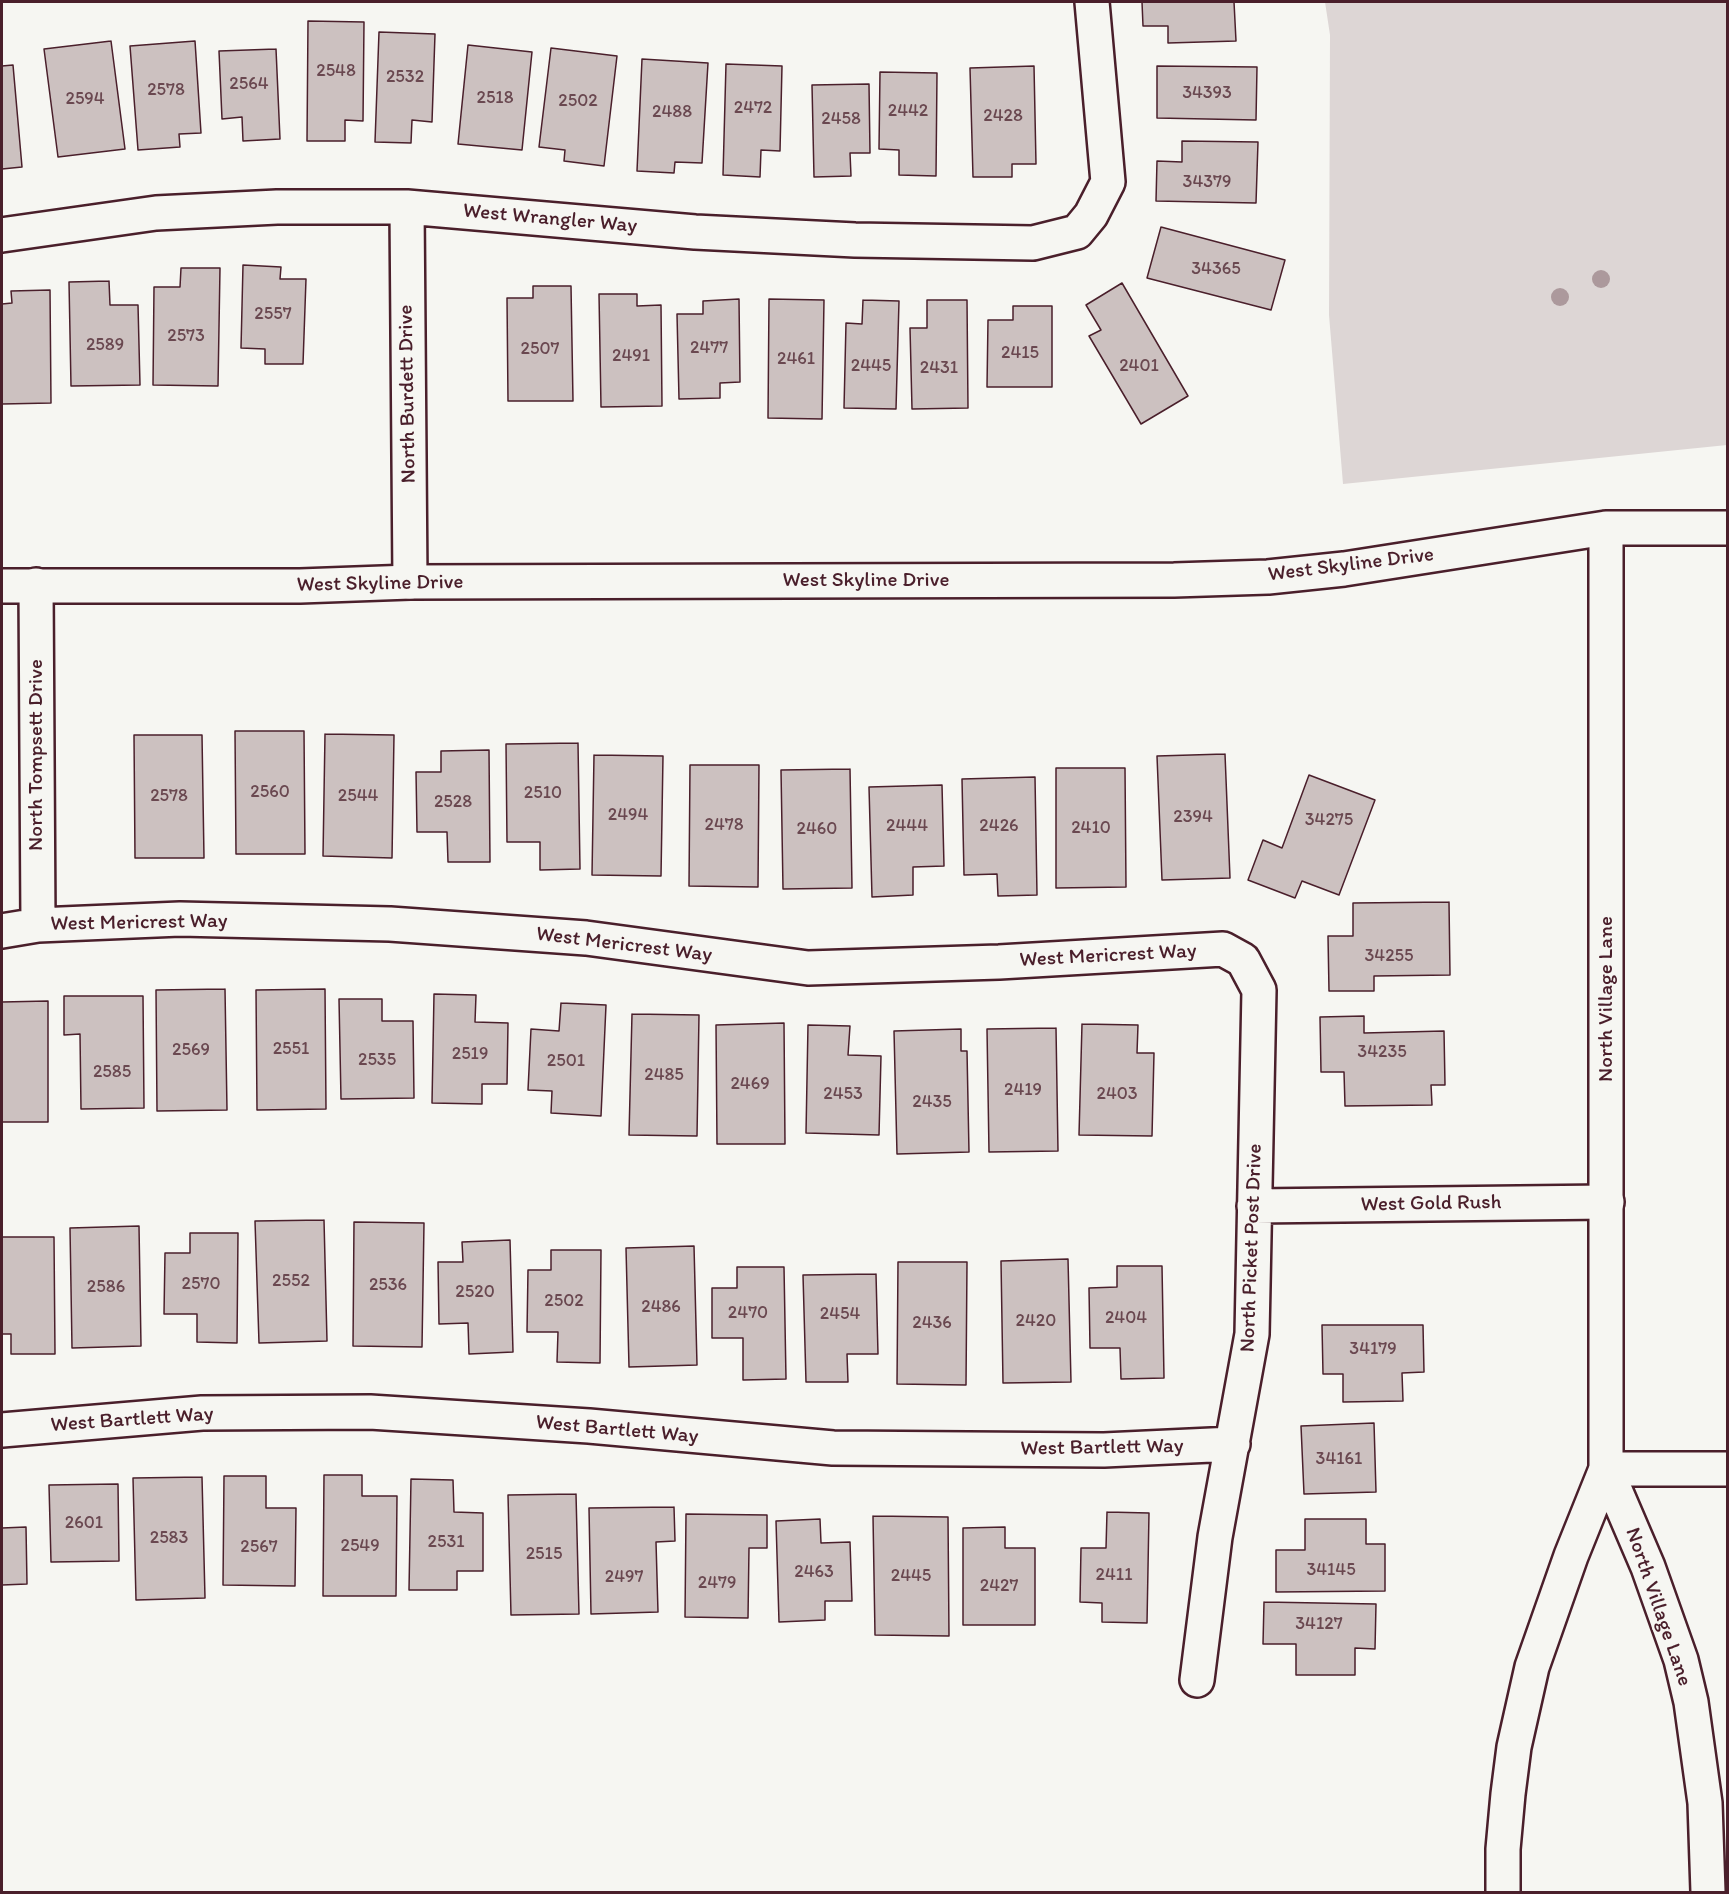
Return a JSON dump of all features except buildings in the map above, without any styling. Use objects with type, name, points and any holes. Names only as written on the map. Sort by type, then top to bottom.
[{"type":"street","name":"West Wrangler Way","points":[[2,235],[156,213],[277,207],[407,207],[695,232],[855,240],[1033,243],[1077,232],[1091,215],[1108,182],[1092,2]]},
{"type":"street","name":"North Burdett Drive","points":[[407,207],[410,582]]},
{"type":"street","name":"West Skyline Drive","points":[[2,586],[300,586],[410,582],[1162,580],[1268,577],[1344,569],[1606,528],[1728,528]]},
{"type":"street","name":"North Village Lane","points":[[1503,1893],[1503,1849],[1514,1747],[1532,1667],[1571,1556],[1606,1469],[1606,528]]},
{"type":"street","name":"North Tompsett Drive","points":[[36,585],[38,926]]},
{"type":"street","name":"West Mericrest Way","points":[[2,931],[38,926],[180,919],[390,924],[586,938],[808,968],[999,962],[1223,949],[1243,960]]},
{"type":"street","name":"North Picket Post Drive","points":[[1197,1680],[1215,1537],[1252,1334],[1259,990],[1243,960]]},
{"type":"street","name":"West Gold Rush","points":[[1254,1206],[1607,1202]]},
{"type":"street","name":"West Bartlett Way","points":[[2,1430],[202,1413],[370,1412],[589,1426],[833,1448],[1104,1450],[1233,1444]]},
{"type":"street","name":"North Village Lane","points":[[1606,1469],[1648,1567],[1681,1660],[1699,1752],[1705,1803],[1708,1893]]},
{"type":"street","points":[[1606,1469],[1728,1469]]},
{"type":"shaded area","points":[[1325,2],[1727,2],[1727,445],[1343,484],[1329,315],[1330,35]]}]
